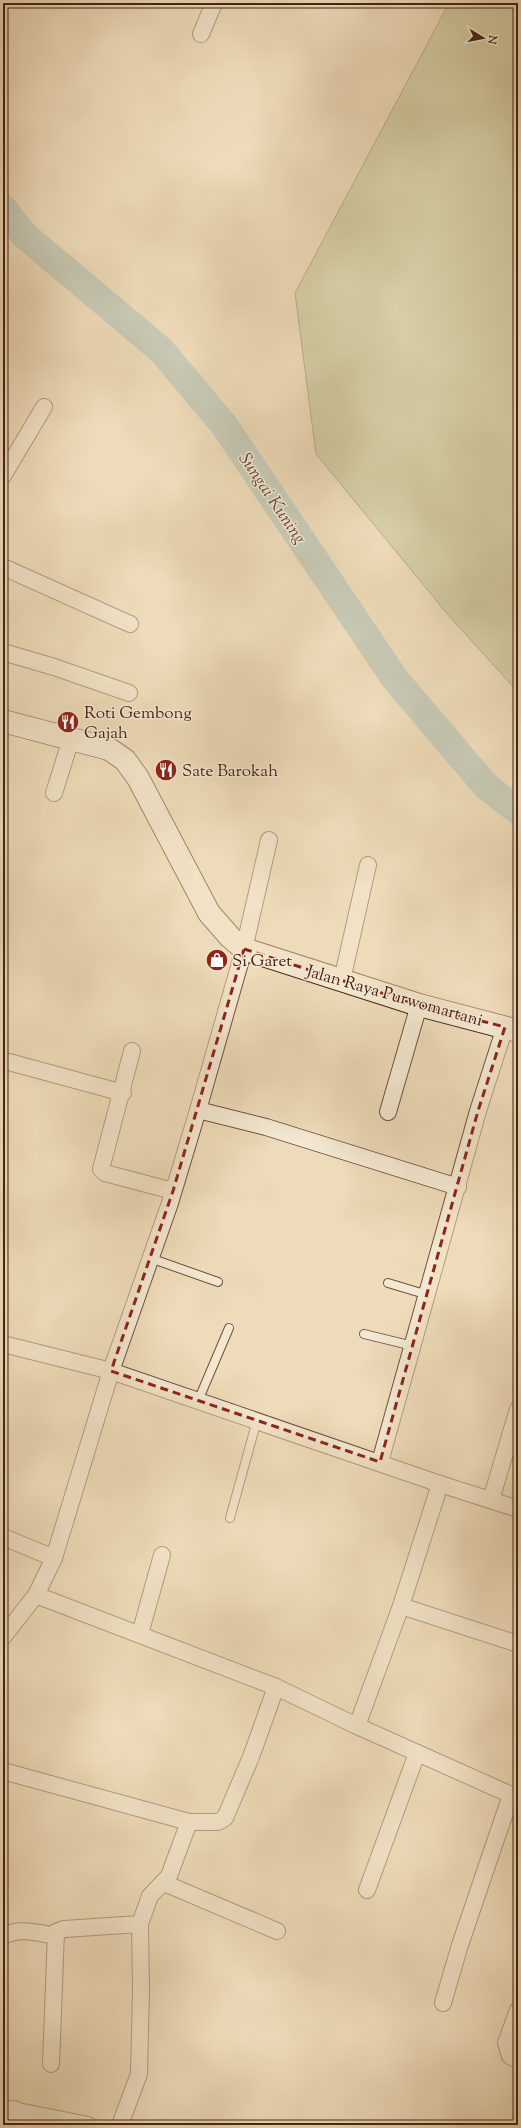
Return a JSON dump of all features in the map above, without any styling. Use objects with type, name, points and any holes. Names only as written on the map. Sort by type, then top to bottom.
[{"type":"street","points":[[201,34],[214,3]]},
{"type":"street","points":[[3,476],[44,407]]},
{"type":"street","points":[[3,567],[130,624]]},
{"type":"street","points":[[3,652],[54,666],[129,693]]},
{"type":"street","name":"Jalan Raya Purwomartani","points":[[3,721],[109,749],[125,760],[138,778],[209,913],[230,937],[244,949],[419,1005],[512,1029]]},
{"type":"street","points":[[54,793],[71,739]]},
{"type":"street","points":[[3,1637],[36,1595],[54,1558],[111,1371],[173,1191],[198,1110],[244,949],[269,840]]},
{"type":"street","points":[[342,980],[368,865]]},
{"type":"street","points":[[388,1112],[419,1005]]},
{"type":"street","points":[[380,1462],[428,1295],[478,1111],[512,1029]]},
{"type":"street","points":[[132,1051],[123,1093],[102,1171],[173,1191]]},
{"type":"street","points":[[9,1062],[123,1093]]},
{"type":"street","points":[[198,1110],[266,1127],[458,1187]]},
{"type":"street","points":[[3,1344],[111,1371],[380,1462],[440,1484],[518,1508]]},
{"type":"street","points":[[491,1500],[518,1409]]},
{"type":"street","points":[[356,1726],[401,1606],[440,1484]]},
{"type":"street","points":[[3,1537],[54,1558]]},
{"type":"street","points":[[140,1634],[162,1555]]},
{"type":"street","points":[[36,1595],[276,1687],[356,1726],[515,1796],[460,1945],[444,2003]]},
{"type":"street","points":[[401,1606],[518,1644]]},
{"type":"street","points":[[3,1771],[189,1822],[218,1822],[225,1818],[251,1757],[276,1687]]},
{"type":"street","points":[[367,1890],[417,1753]]},
{"type":"street","points":[[120,2125],[139,2074],[141,1990],[140,1924],[150,1896],[164,1884],[174,1866],[189,1822]]},
{"type":"street","points":[[164,1884],[277,1931]]},
{"type":"street","points":[[51,2064],[57,1931],[64,1929],[140,1924]]},
{"type":"street","points":[[3,1936],[11,1932],[22,1930],[56,1936]]},
{"type":"street","points":[[518,2010],[506,2043],[510,2056],[518,2060]]},
{"type":"street","points":[[10,2114],[88,2125]]},
{"type":"lane","points":[[150,1258],[218,1282]]},
{"type":"lane","points":[[388,1283],[428,1295]]},
{"type":"lane","points":[[198,1401],[229,1328]]},
{"type":"lane","points":[[364,1334],[413,1346]]},
{"type":"lane","points":[[230,1518],[257,1420]]},
{"type":"highlighted area","points":[[244,949],[419,1005],[505,1027],[478,1111],[380,1462],[111,1371],[173,1191]]},
{"type":"green space","points":[[449,3],[505,3],[518,9],[518,692],[449,616],[316,454],[295,293]]},
{"type":"waterway","name":"Sungai Kuning","points":[[3,208],[24,235],[161,350],[224,425],[395,679],[486,786],[518,811]]},
{"type":"place","name":"Roti Gembong Gajah","points":[[68,722]]},
{"type":"place","name":"Sate Barokah","points":[[166,770]]},
{"type":"place","name":"Si Garet","points":[[217,960]]}]
